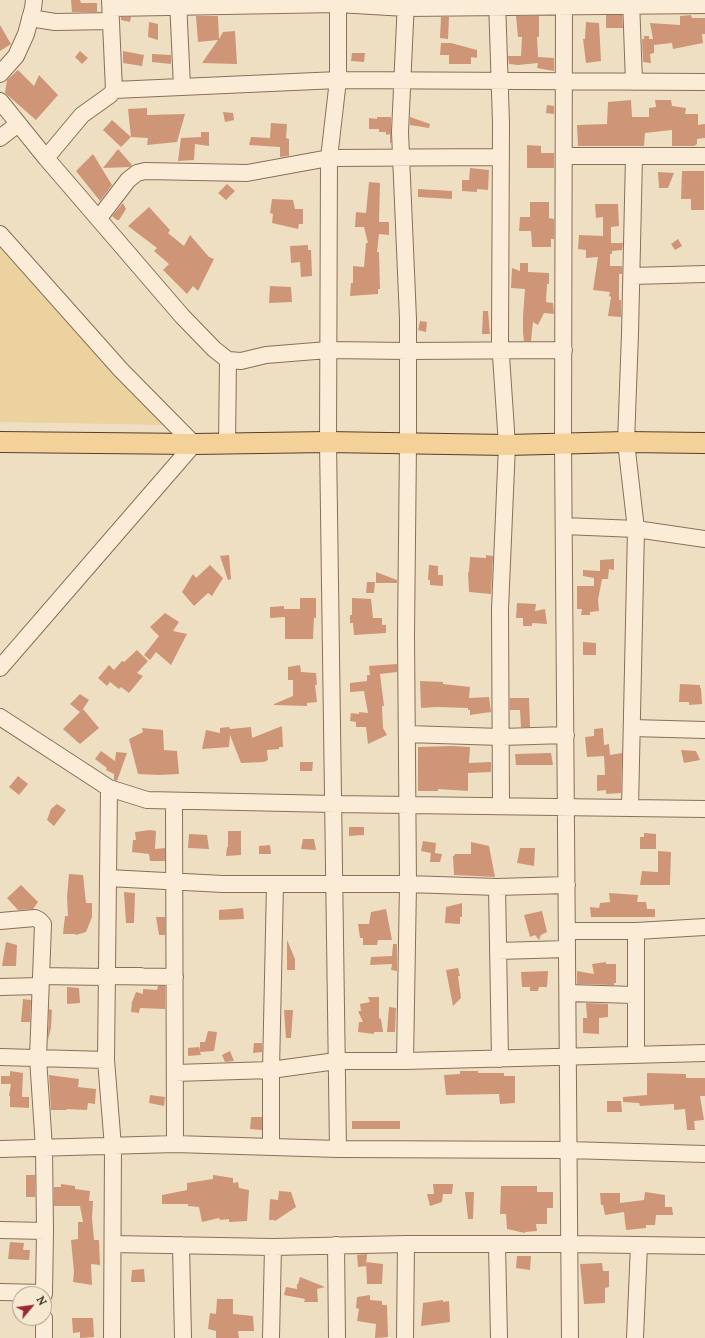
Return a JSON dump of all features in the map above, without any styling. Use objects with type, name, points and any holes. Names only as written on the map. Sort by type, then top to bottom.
[{"type":"main road","points":[[0,442],[194,444],[328,442],[507,445],[705,442]]},
{"type":"street","points":[[0,74],[16,56],[26,34],[34,0]]},
{"type":"street","points":[[338,2],[338,80],[329,158],[328,350],[338,1149]]},
{"type":"street","points":[[30,18],[55,22],[111,10],[178,3],[631,3],[705,5]]},
{"type":"street","points":[[178,3],[182,87]]},
{"type":"street","points":[[497,3],[501,157],[501,350],[507,445],[500,609],[501,806]]},
{"type":"street","points":[[631,3],[634,82]]},
{"type":"street","points":[[404,1061],[408,884],[406,635],[408,351],[400,132],[406,4]]},
{"type":"street","points":[[564,4],[563,443],[570,1338]]},
{"type":"street","points":[[46,158],[82,115],[110,95],[114,90],[111,10]]},
{"type":"street","points":[[114,90],[338,80],[705,82]]},
{"type":"street","points":[[0,101],[46,158],[182,316],[208,343],[228,360],[241,361],[266,355],[328,350],[564,350]]},
{"type":"street","points":[[0,138],[18,124]]},
{"type":"street","points":[[564,156],[705,156]]},
{"type":"street","points":[[630,808],[636,529],[626,442],[632,276],[634,156]]},
{"type":"street","points":[[99,218],[128,180],[137,173],[145,171],[247,173],[329,158],[401,159],[501,157]]},
{"type":"street","points":[[0,234],[121,370],[194,444],[0,668]]},
{"type":"street","points":[[632,276],[705,274]]},
{"type":"street","points":[[227,443],[228,360]]},
{"type":"street","points":[[564,526],[636,529],[705,539]]},
{"type":"street","points":[[0,717],[109,788],[147,800],[705,809]]},
{"type":"street","points":[[632,728],[705,730]]},
{"type":"street","points":[[407,734],[501,736],[566,735]]},
{"type":"street","points":[[109,788],[106,1060],[113,1147],[112,1338]]},
{"type":"street","points":[[174,801],[175,1144]]},
{"type":"street","points":[[108,878],[223,884],[408,884],[497,887],[567,885]]},
{"type":"street","points":[[272,1147],[271,1070],[275,884]]},
{"type":"street","points":[[497,887],[500,1059]]},
{"type":"street","points":[[0,921],[35,918],[40,920],[42,924],[38,1058],[44,1148],[44,1286]]},
{"type":"street","points":[[567,931],[636,931],[705,926]]},
{"type":"street","points":[[636,931],[636,1055]]},
{"type":"street","points":[[498,951],[567,949]]},
{"type":"street","points":[[141,976],[109,976],[175,977]]},
{"type":"street","points":[[0,987],[41,981],[107,977]]},
{"type":"street","points":[[568,994],[636,995]]},
{"type":"street","points":[[175,1073],[271,1070],[336,1061],[500,1059],[705,1053]]},
{"type":"street","points":[[0,1057],[106,1060]]},
{"type":"street","points":[[0,1149],[113,1147],[175,1144],[338,1149],[568,1150],[705,1154]]},
{"type":"street","points":[[0,1230],[45,1231]]},
{"type":"street","points":[[113,1244],[272,1247],[406,1244],[705,1246]]},
{"type":"street","points":[[405,1338],[406,1244]]},
{"type":"street","points":[[497,1244],[500,1338]]},
{"type":"street","points":[[181,1245],[183,1338]]},
{"type":"street","points":[[336,1245],[337,1338]]},
{"type":"street","points":[[634,1338],[639,1245]]},
{"type":"street","points":[[271,1338],[272,1247]]},
{"type":"street","points":[[0,1292],[12,1292]]},
{"type":"street","points":[[44,1326],[44,1338]]},
{"type":"sand","points":[[0,231],[167,425],[0,422]]},
{"type":"building","points":[[71,0],[80,0],[81,3],[97,3],[97,12],[72,12]]},
{"type":"building","points":[[606,15],[622,15],[623,28],[606,28]]},
{"type":"building","points":[[691,15],[692,18],[705,18],[705,34],[702,34],[703,43],[673,49],[672,43],[654,45],[654,53],[650,54],[651,63],[643,62],[642,39],[644,39],[644,36],[649,36],[649,39],[653,39],[650,23],[680,25],[680,16]]},
{"type":"building","points":[[196,16],[218,16],[219,39],[223,32],[235,31],[237,64],[202,63],[218,40],[198,42]]},
{"type":"building","points":[[516,16],[539,16],[539,37],[537,37],[538,57],[554,58],[554,71],[537,68],[538,63],[518,65],[509,64],[508,56],[521,56],[522,37],[518,37]]},
{"type":"building","points":[[121,17],[131,17],[130,22],[121,20]]},
{"type":"building","points":[[441,17],[449,17],[448,39],[440,38]]},
{"type":"building","points":[[149,22],[158,24],[158,40],[148,37]]},
{"type":"building","points":[[586,22],[599,23],[601,61],[586,63],[583,39],[585,39]]},
{"type":"building","points":[[0,25],[11,44],[0,51]]},
{"type":"building","points":[[441,43],[451,43],[477,50],[477,58],[471,57],[471,64],[449,64],[449,55],[440,55]]},
{"type":"building","points":[[80,51],[88,58],[82,64],[75,57]]},
{"type":"building","points":[[123,51],[144,55],[142,66],[123,63]]},
{"type":"building","points":[[352,53],[365,53],[364,62],[351,61]]},
{"type":"building","points":[[152,54],[171,55],[171,64],[152,62]]},
{"type":"building","points":[[18,70],[34,86],[39,75],[58,95],[36,120],[5,93],[7,80]]},
{"type":"building","points":[[631,100],[632,117],[649,117],[649,108],[656,107],[655,100],[671,100],[672,106],[686,108],[685,114],[698,114],[698,125],[705,124],[705,138],[697,139],[697,144],[694,146],[672,146],[672,130],[645,133],[644,146],[578,146],[577,125],[607,124],[608,102]]},
{"type":"building","points":[[547,105],[554,106],[554,114],[546,113]]},
{"type":"building","points":[[147,108],[147,115],[185,114],[177,142],[147,145],[148,138],[131,137],[128,109]]},
{"type":"building","points":[[223,112],[233,113],[234,120],[225,122]]},
{"type":"building","points":[[377,117],[391,117],[391,143],[390,134],[386,135],[386,132],[379,132],[379,129],[369,129],[369,118],[377,119]]},
{"type":"building","points":[[410,117],[430,124],[429,128],[410,125]]},
{"type":"building","points":[[112,120],[131,137],[121,147],[103,130]]},
{"type":"building","points":[[271,123],[287,124],[286,138],[289,139],[289,156],[280,157],[280,147],[249,145],[251,137],[270,138]]},
{"type":"building","points":[[201,132],[209,132],[209,146],[195,144],[194,160],[178,161],[181,138],[201,137]]},
{"type":"building","points":[[527,145],[541,146],[541,153],[554,153],[554,168],[527,168]]},
{"type":"building","points":[[118,149],[132,165],[130,167],[103,168]]},
{"type":"building","points":[[93,154],[112,185],[100,201],[76,171]]},
{"type":"building","points":[[470,168],[489,170],[488,190],[477,189],[477,192],[462,191],[462,180],[469,180]]},
{"type":"building","points":[[682,171],[704,171],[704,210],[691,210],[691,199],[681,199]]},
{"type":"building","points":[[658,172],[674,173],[668,188],[659,188]]},
{"type":"building","points":[[369,182],[380,183],[379,222],[389,222],[389,235],[379,234],[377,252],[379,252],[380,289],[378,289],[378,294],[350,296],[351,283],[353,283],[353,266],[364,267],[366,243],[368,243],[364,227],[355,227],[356,212],[366,213]]},
{"type":"building","points":[[227,184],[235,191],[226,200],[218,193]]},
{"type":"building","points":[[418,189],[452,191],[452,199],[418,197]]},
{"type":"building","points":[[272,199],[293,200],[295,209],[303,209],[303,224],[299,224],[298,229],[272,223],[273,214],[270,213]]},
{"type":"building","points":[[530,202],[549,202],[549,218],[554,219],[554,239],[551,239],[551,247],[532,247],[531,231],[519,231],[520,217],[530,217]]},
{"type":"building","points":[[123,203],[126,209],[119,220],[117,220],[112,216]]},
{"type":"building","points":[[595,204],[618,204],[619,226],[611,227],[611,243],[623,243],[622,250],[612,251],[612,254],[610,254],[610,266],[622,266],[622,274],[619,274],[619,300],[621,300],[621,317],[608,316],[611,297],[609,296],[610,292],[593,290],[598,257],[586,258],[586,250],[578,249],[579,235],[603,236],[603,217],[596,218]]},
{"type":"building","points":[[149,207],[170,230],[168,233],[184,246],[190,235],[209,257],[214,259],[198,291],[193,286],[187,294],[163,270],[169,264],[154,251],[157,248],[128,226]]},
{"type":"building","points":[[678,239],[682,246],[675,250],[671,244]]},
{"type":"building","points":[[308,245],[308,250],[311,250],[312,276],[301,277],[300,262],[291,263],[290,246]]},
{"type":"building","points":[[520,263],[528,263],[528,272],[549,273],[546,302],[553,303],[554,314],[544,313],[538,325],[533,322],[531,341],[524,341],[523,333],[525,289],[511,288],[512,268],[520,271]]},
{"type":"building","points":[[270,286],[291,287],[292,302],[269,303]]},
{"type":"building","points":[[483,311],[488,311],[490,334],[482,334]]},
{"type":"building","points":[[420,321],[427,322],[426,332],[418,330]]},
{"type":"building","points":[[229,555],[231,579],[228,580],[220,556]]},
{"type":"building","points":[[486,555],[493,556],[491,594],[469,592],[468,572],[470,557],[486,558]]},
{"type":"building","points":[[614,559],[614,570],[609,569],[608,579],[602,579],[598,600],[599,611],[590,612],[590,615],[581,615],[582,609],[577,609],[577,586],[594,586],[594,578],[583,576],[583,570],[600,571],[600,560]]},
{"type":"building","points":[[210,565],[223,578],[212,596],[208,593],[194,606],[182,592],[193,574],[196,578]]},
{"type":"building","points":[[429,565],[438,566],[438,575],[443,575],[443,586],[430,585],[430,580],[428,580]]},
{"type":"building","points":[[376,572],[397,580],[397,583],[376,583]]},
{"type":"building","points":[[367,582],[375,582],[374,593],[366,593]]},
{"type":"building","points":[[300,598],[316,598],[316,618],[314,618],[313,639],[285,639],[285,617],[270,618],[270,607],[284,606],[284,609],[300,609]]},
{"type":"building","points":[[352,598],[371,599],[373,618],[382,618],[382,625],[386,625],[386,633],[354,635],[353,623],[350,623],[350,615],[352,615]]},
{"type":"building","points":[[517,603],[536,604],[535,611],[545,609],[547,624],[532,623],[532,626],[523,626],[523,618],[516,618]]},
{"type":"building","points":[[165,613],[179,622],[173,631],[187,634],[171,665],[156,652],[150,660],[144,655],[159,636],[150,627]]},
{"type":"building","points":[[583,642],[596,643],[596,655],[583,655]]},
{"type":"building","points":[[137,650],[148,661],[137,673],[143,676],[129,693],[121,687],[119,689],[110,682],[107,686],[98,678],[109,665],[114,670],[122,661],[124,662]]},
{"type":"building","points":[[397,664],[397,672],[380,674],[384,706],[382,706],[383,728],[387,735],[368,744],[366,727],[356,727],[356,722],[350,721],[351,713],[368,713],[364,691],[350,692],[350,683],[367,681],[367,675],[370,675],[369,666]]},
{"type":"building","points":[[300,665],[301,672],[316,673],[317,685],[315,685],[317,702],[307,703],[307,706],[274,705],[293,696],[293,680],[288,680],[288,667]]},
{"type":"building","points":[[420,681],[443,682],[443,684],[470,687],[469,698],[489,697],[491,712],[470,715],[470,710],[468,710],[468,708],[421,708]]},
{"type":"building","points":[[680,684],[700,685],[702,704],[689,705],[689,702],[679,702]]},
{"type":"building","points":[[80,694],[89,700],[83,709],[99,728],[80,744],[63,729],[80,712],[70,704]]},
{"type":"building","points":[[510,698],[529,698],[530,727],[521,727],[520,710],[510,710]]},
{"type":"building","points":[[282,726],[283,747],[279,747],[279,749],[267,750],[268,760],[264,762],[241,763],[230,735],[229,747],[202,749],[206,730],[220,733],[220,728],[229,727],[230,729],[251,727],[252,738]]},
{"type":"building","points":[[142,728],[163,730],[164,750],[177,751],[179,774],[138,774],[129,739],[143,732]]},
{"type":"building","points":[[603,728],[604,745],[609,744],[610,755],[622,753],[621,793],[606,794],[606,790],[597,791],[597,775],[605,775],[604,756],[587,757],[585,737],[594,736],[594,729]]},
{"type":"building","points":[[418,747],[470,747],[469,763],[491,762],[491,772],[468,773],[468,791],[438,789],[438,791],[418,791]]},
{"type":"building","points":[[681,750],[696,751],[700,760],[684,763]]},
{"type":"building","points":[[101,751],[115,761],[116,752],[127,753],[117,781],[114,780],[114,774],[106,770],[107,768],[95,759]]},
{"type":"building","points":[[551,753],[553,765],[516,765],[515,754]]},
{"type":"building","points":[[300,762],[313,762],[312,771],[300,771]]},
{"type":"building","points":[[18,776],[28,784],[19,795],[9,787]]},
{"type":"building","points":[[57,804],[66,810],[54,826],[47,820],[51,809]]},
{"type":"building","points":[[349,827],[364,827],[364,835],[349,836]]},
{"type":"building","points":[[150,830],[156,831],[155,849],[165,848],[165,861],[150,861],[149,854],[132,852],[133,840],[136,840],[135,832]]},
{"type":"building","points":[[228,831],[241,831],[241,855],[226,856],[228,847]]},
{"type":"building","points":[[644,833],[656,834],[656,849],[640,849],[640,837],[644,837]]},
{"type":"building","points":[[189,834],[207,835],[209,849],[188,848]]},
{"type":"building","points":[[303,839],[314,839],[316,850],[301,849]]},
{"type":"building","points":[[423,841],[436,843],[435,853],[442,854],[440,862],[430,862],[431,853],[421,851]]},
{"type":"building","points":[[471,842],[489,846],[495,877],[454,875],[453,856],[455,854],[471,854]]},
{"type":"building","points":[[270,845],[271,854],[259,854],[259,846]]},
{"type":"building","points":[[520,848],[535,848],[534,866],[517,863]]},
{"type":"building","points":[[658,851],[671,852],[670,885],[640,885],[642,871],[658,872]]},
{"type":"building","points":[[69,874],[83,875],[86,903],[92,903],[92,917],[86,932],[76,935],[63,934],[65,916],[68,916],[67,897]]},
{"type":"building","points":[[21,885],[38,902],[33,909],[18,910],[7,898]]},
{"type":"building","points":[[124,892],[135,893],[134,923],[126,923]]},
{"type":"building","points":[[609,893],[638,895],[637,902],[646,902],[647,909],[655,909],[655,917],[591,917],[590,907],[599,908],[600,903],[610,902]]},
{"type":"building","points":[[462,903],[462,917],[460,917],[460,924],[445,923],[446,907]]},
{"type":"building","points":[[243,908],[244,919],[219,920],[219,910]]},
{"type":"building","points":[[386,909],[392,940],[378,940],[377,945],[363,945],[363,938],[360,938],[358,924],[369,924],[371,912]]},
{"type":"building","points":[[542,911],[547,932],[541,935],[539,940],[535,935],[530,937],[524,915]]},
{"type":"building","points":[[156,917],[165,917],[165,935],[159,935]]},
{"type":"building","points":[[287,940],[295,959],[295,970],[287,970]]},
{"type":"building","points":[[6,942],[17,945],[16,966],[2,966]]},
{"type":"building","points":[[393,944],[397,944],[397,971],[391,970],[392,964],[370,965],[371,957],[392,956]]},
{"type":"building","points":[[606,962],[606,964],[616,964],[616,983],[614,983],[614,985],[577,984],[577,971],[594,974],[592,964]]},
{"type":"building","points":[[458,968],[461,998],[453,1006],[446,970]]},
{"type":"building","points":[[548,971],[547,987],[539,987],[538,991],[530,991],[530,987],[522,987],[521,972]]},
{"type":"building","points":[[158,986],[165,986],[165,1009],[140,1008],[139,1013],[131,1012],[132,1002],[136,992],[143,994],[143,989],[157,990]]},
{"type":"building","points":[[67,987],[79,988],[80,1003],[67,1004]]},
{"type":"building","points":[[368,997],[379,997],[379,1018],[381,1019],[383,1032],[374,1032],[374,1034],[358,1032],[359,1022],[363,1022],[358,1011],[361,1011],[360,1004],[370,1002]]},
{"type":"building","points":[[23,999],[31,1000],[30,1022],[21,1022]]},
{"type":"building","points":[[586,1003],[608,1004],[608,1017],[599,1018],[599,1034],[583,1033],[583,1018],[587,1018]]},
{"type":"building","points":[[389,1007],[396,1008],[395,1032],[387,1032]]},
{"type":"building","points":[[49,1009],[52,1010],[51,1028],[48,1040]]},
{"type":"building","points":[[284,1010],[293,1010],[291,1038],[286,1038]]},
{"type":"building","points":[[208,1031],[217,1032],[214,1051],[200,1052],[201,1055],[188,1056],[188,1048],[199,1047],[200,1050],[200,1042],[205,1042]]},
{"type":"building","points":[[254,1043],[262,1043],[262,1052],[253,1053]]},
{"type":"building","points":[[230,1051],[234,1061],[225,1062],[222,1055]]},
{"type":"building","points":[[10,1071],[23,1073],[22,1097],[29,1097],[29,1108],[10,1107],[9,1096],[11,1084],[1,1084],[1,1076],[10,1076]]},
{"type":"building","points":[[460,1071],[504,1073],[504,1076],[515,1076],[515,1103],[500,1104],[499,1094],[446,1095],[444,1075],[460,1074]]},
{"type":"building","points":[[647,1073],[686,1074],[686,1078],[705,1078],[705,1096],[700,1096],[704,1120],[694,1121],[695,1130],[687,1130],[685,1109],[674,1110],[674,1104],[640,1106],[639,1103],[623,1102],[623,1097],[647,1095]]},
{"type":"building","points":[[49,1075],[79,1079],[78,1087],[96,1089],[95,1104],[88,1103],[87,1110],[51,1110]]},
{"type":"building","points":[[150,1095],[165,1097],[164,1106],[149,1103]]},
{"type":"building","points":[[607,1101],[621,1101],[622,1112],[607,1112]]},
{"type":"building","points":[[251,1117],[262,1117],[262,1130],[250,1129]]},
{"type":"building","points":[[352,1121],[400,1121],[400,1129],[352,1129]]},
{"type":"building","points":[[26,1175],[35,1175],[35,1197],[26,1197]]},
{"type":"building","points":[[213,1175],[233,1178],[233,1183],[238,1182],[239,1188],[249,1190],[247,1221],[229,1222],[229,1219],[220,1220],[219,1218],[202,1222],[199,1207],[188,1206],[188,1204],[162,1204],[162,1195],[187,1190],[187,1183],[213,1179]]},
{"type":"building","points":[[61,1184],[75,1186],[75,1189],[90,1191],[89,1201],[93,1201],[92,1218],[94,1240],[99,1240],[100,1265],[91,1264],[92,1285],[73,1282],[74,1272],[71,1240],[78,1239],[78,1222],[83,1222],[80,1206],[54,1206],[54,1187],[61,1187]]},
{"type":"building","points":[[433,1184],[453,1184],[452,1194],[443,1194],[442,1202],[430,1206],[427,1194],[434,1194]]},
{"type":"building","points":[[501,1186],[537,1186],[537,1192],[553,1192],[553,1208],[547,1208],[547,1224],[536,1224],[537,1231],[525,1233],[507,1229],[506,1214],[500,1214]]},
{"type":"building","points":[[279,1191],[291,1192],[296,1207],[275,1221],[269,1220],[270,1199],[278,1200]]},
{"type":"building","points":[[465,1192],[474,1192],[473,1219],[468,1219]]},
{"type":"building","points":[[645,1192],[665,1195],[665,1207],[672,1207],[673,1215],[656,1215],[655,1225],[646,1225],[646,1228],[626,1230],[624,1212],[605,1215],[603,1205],[601,1205],[600,1193],[620,1193],[620,1203],[644,1200]]},
{"type":"building","points":[[10,1242],[24,1243],[23,1250],[30,1250],[29,1260],[8,1259]]},
{"type":"building","points":[[367,1254],[366,1266],[358,1267],[357,1255]]},
{"type":"building","points":[[517,1256],[531,1256],[530,1270],[516,1268]]},
{"type":"building","points":[[366,1262],[383,1264],[382,1284],[367,1284]]},
{"type":"building","points":[[602,1263],[603,1271],[609,1271],[609,1287],[605,1288],[605,1303],[584,1304],[580,1264]]},
{"type":"building","points":[[144,1269],[145,1282],[131,1282],[132,1270]]},
{"type":"building","points":[[300,1277],[325,1287],[317,1289],[318,1302],[304,1302],[305,1299],[284,1295],[286,1287],[297,1289],[297,1284]]},
{"type":"building","points":[[370,1295],[370,1300],[382,1301],[382,1305],[387,1305],[388,1337],[375,1338],[376,1324],[357,1321],[359,1309],[356,1308],[357,1297]]},
{"type":"building","points":[[217,1299],[233,1299],[233,1314],[253,1316],[254,1331],[238,1331],[239,1338],[216,1338],[216,1331],[208,1329],[210,1313],[216,1314]]},
{"type":"building","points":[[443,1300],[443,1302],[449,1301],[450,1322],[421,1326],[423,1303]]},
{"type":"building","points":[[72,1318],[93,1318],[94,1337],[80,1338],[80,1332],[73,1333]]}]
